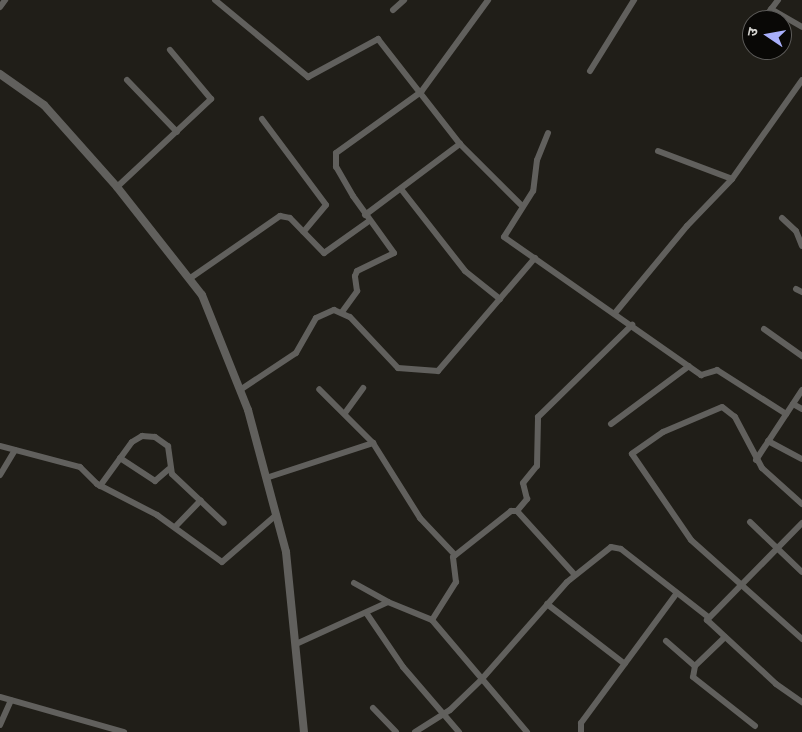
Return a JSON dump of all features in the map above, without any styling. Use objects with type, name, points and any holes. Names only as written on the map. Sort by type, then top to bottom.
[{"type":"street","points":[[0,7],[5,0]]},
{"type":"street","points":[[215,0],[305,76],[310,77],[378,39],[460,144],[522,206]]},
{"type":"street","points":[[393,10],[404,0]]},
{"type":"street","points":[[342,312],[357,291],[355,276],[357,271],[394,253],[369,221],[336,167],[336,153],[421,92],[488,0]]},
{"type":"street","points":[[590,71],[634,0]]},
{"type":"street","points":[[778,0],[771,9],[802,27]]},
{"type":"street","points":[[117,187],[209,102],[210,96],[170,50]]},
{"type":"street","points":[[0,74],[44,105],[117,187],[202,295],[240,390],[286,552],[304,732]]},
{"type":"street","points":[[127,80],[177,132]]},
{"type":"street","points":[[615,313],[687,226],[732,179],[802,80]]},
{"type":"street","points":[[262,119],[326,204],[303,232]]},
{"type":"street","points":[[548,133],[537,160],[535,188],[503,236],[701,375],[717,370],[786,414]]},
{"type":"street","points":[[365,215],[460,144]]},
{"type":"street","points":[[658,151],[732,179]]},
{"type":"street","points":[[401,189],[465,271],[500,299]]},
{"type":"street","points":[[189,279],[280,216],[290,218],[324,253],[369,221]]},
{"type":"street","points":[[782,218],[796,231],[802,246]]},
{"type":"street","points":[[240,390],[296,353],[305,333],[322,313],[334,310],[350,317],[392,364],[409,370],[438,371],[535,258]]},
{"type":"street","points":[[432,620],[454,588],[456,582],[452,565],[455,555],[509,512],[517,511],[527,499],[523,483],[537,466],[538,417],[632,325]]},
{"type":"street","points":[[764,329],[802,356]]},
{"type":"street","points":[[611,424],[688,366]]},
{"type":"street","points":[[345,413],[363,388]]},
{"type":"street","points":[[319,389],[373,443],[420,518],[455,555]]},
{"type":"street","points":[[756,460],[802,390]]},
{"type":"street","points":[[793,404],[802,409]]},
{"type":"street","points":[[802,504],[756,460],[735,417],[721,406],[657,436],[632,456],[691,540],[802,640]]},
{"type":"street","points":[[100,486],[136,438],[155,436],[168,446],[169,469],[224,523]]},
{"type":"street","points":[[768,441],[802,459]]},
{"type":"street","points":[[266,478],[373,443]]},
{"type":"street","points":[[0,446],[76,465],[100,486],[176,527],[224,562],[276,515]]},
{"type":"street","points":[[0,475],[15,450]]},
{"type":"street","points":[[120,458],[155,481],[169,469]]},
{"type":"street","points":[[176,527],[201,500]]},
{"type":"street","points":[[517,511],[575,574]]},
{"type":"street","points":[[750,522],[775,549],[802,572]]},
{"type":"street","points":[[708,617],[802,523]]},
{"type":"street","points":[[415,732],[443,714],[481,680],[575,574],[598,554],[611,547],[617,547],[708,617],[725,637],[776,684],[802,702]]},
{"type":"street","points":[[354,583],[388,602],[432,620],[527,732]]},
{"type":"street","points":[[581,732],[581,723],[676,594]]},
{"type":"street","points":[[296,644],[367,614],[388,602]]},
{"type":"street","points":[[547,604],[624,664]]},
{"type":"street","points":[[367,614],[399,662],[459,732]]},
{"type":"street","points":[[725,637],[695,666],[695,680],[755,726]]},
{"type":"street","points":[[666,641],[695,666]]},
{"type":"street","points":[[0,697],[124,732]]},
{"type":"street","points":[[0,725],[11,700]]},
{"type":"street","points":[[372,708],[396,732]]}]
